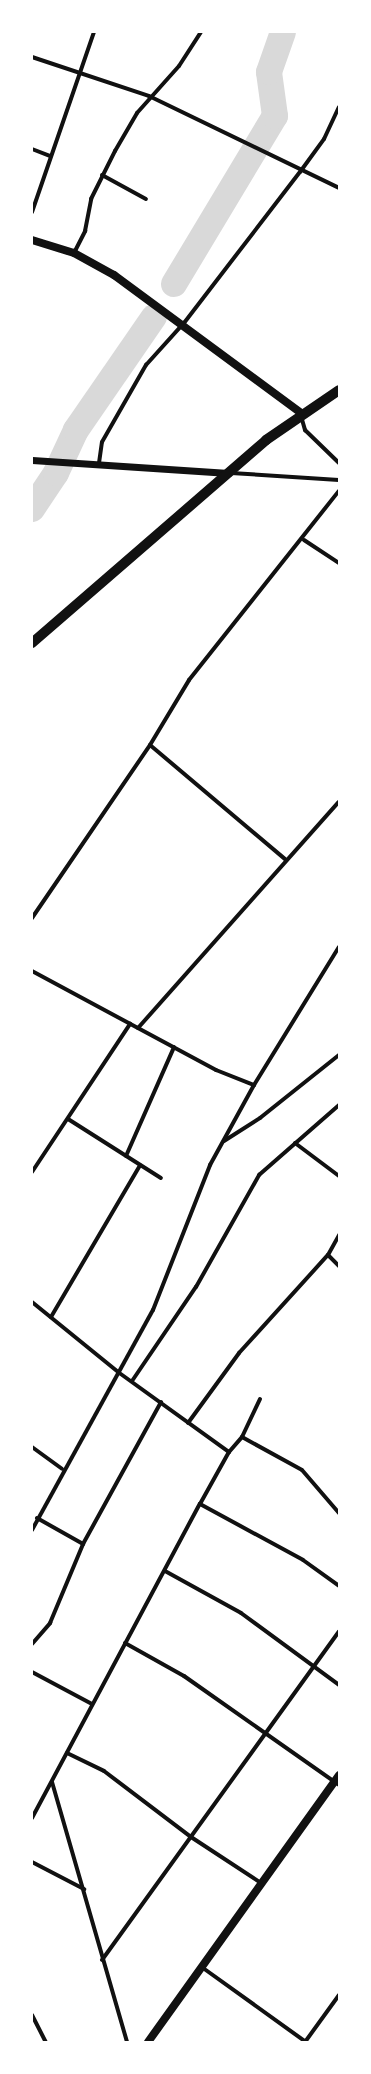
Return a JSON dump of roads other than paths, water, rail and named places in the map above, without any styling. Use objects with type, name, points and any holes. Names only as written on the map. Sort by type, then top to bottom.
[{"type":"main road","points":[[32,240],[74,253],[114,275],[184,324],[301,413]]},
{"type":"main road","points":[[33,640],[301,413],[339,390]]},
{"type":"main road","points":[[148,2042],[203,1968],[337,1780]]},
{"type":"street","points":[[32,212],[50,156],[94,32]]},
{"type":"street","points":[[74,253],[85,231],[90,199],[102,175],[149,96],[179,66],[201,32]]},
{"type":"street","points":[[32,57],[149,96],[268,153],[300,172],[339,188]]},
{"type":"street","points":[[99,463],[102,442],[146,365],[184,324],[300,172],[324,139],[339,107]]},
{"type":"street","points":[[32,150],[50,156]]},
{"type":"street","points":[[102,175],[146,199]]},
{"type":"street","points":[[301,413],[305,430],[339,463]]},
{"type":"street","points":[[32,460],[99,463],[339,480]]},
{"type":"street","points":[[32,918],[150,745],[189,680],[304,540],[339,492]]},
{"type":"street","points":[[304,540],[339,563]]},
{"type":"street","points":[[150,745],[286,860]]},
{"type":"street","points":[[138,1028],[339,802]]},
{"type":"street","points":[[32,1530],[62,1469],[153,1310],[210,1165],[254,1085],[339,947]]},
{"type":"street","points":[[32,971],[174,1047],[254,1085]]},
{"type":"street","points":[[32,1172],[130,1024]]},
{"type":"street","points":[[126,1156],[174,1047]]},
{"type":"street","points":[[223,1141],[260,1118],[339,1055]]},
{"type":"street","points":[[132,1381],[196,1287],[259,1175],[339,1105]]},
{"type":"street","points":[[68,1119],[161,1178]]},
{"type":"street","points":[[295,1143],[339,1176]]},
{"type":"street","points":[[51,1317],[140,1165]]},
{"type":"street","points":[[188,1423],[239,1353],[328,1255],[339,1235]]},
{"type":"street","points":[[328,1255],[339,1266]]},
{"type":"street","points":[[32,1302],[118,1372],[229,1452]]},
{"type":"street","points":[[32,1818],[200,1504],[229,1452],[242,1437],[260,1399]]},
{"type":"street","points":[[32,1644],[50,1623],[83,1544],[161,1402]]},
{"type":"street","points":[[242,1437],[302,1470],[339,1513]]},
{"type":"street","points":[[32,1447],[62,1469]]},
{"type":"street","points":[[200,1504],[303,1560],[339,1586]]},
{"type":"street","points":[[37,1518],[83,1544]]},
{"type":"street","points":[[165,1571],[241,1613],[339,1685]]},
{"type":"street","points":[[102,1960],[339,1631]]},
{"type":"street","points":[[125,1643],[184,1676],[265,1735],[337,1780]]},
{"type":"street","points":[[32,1672],[92,1704]]},
{"type":"street","points":[[67,1753],[104,1771],[191,1837],[262,1884]]},
{"type":"street","points":[[52,1782],[84,1888],[102,1960],[127,2042]]},
{"type":"street","points":[[32,1862],[84,1888]]},
{"type":"street","points":[[203,1968],[306,2042],[339,1995]]},
{"type":"street","points":[[32,2015],[46,2042]]},
{"type":"waterway","points":[[174,284],[275,116],[269,72],[283,32]]},
{"type":"waterway","points":[[32,509],[56,473],[76,430],[154,317]]}]
